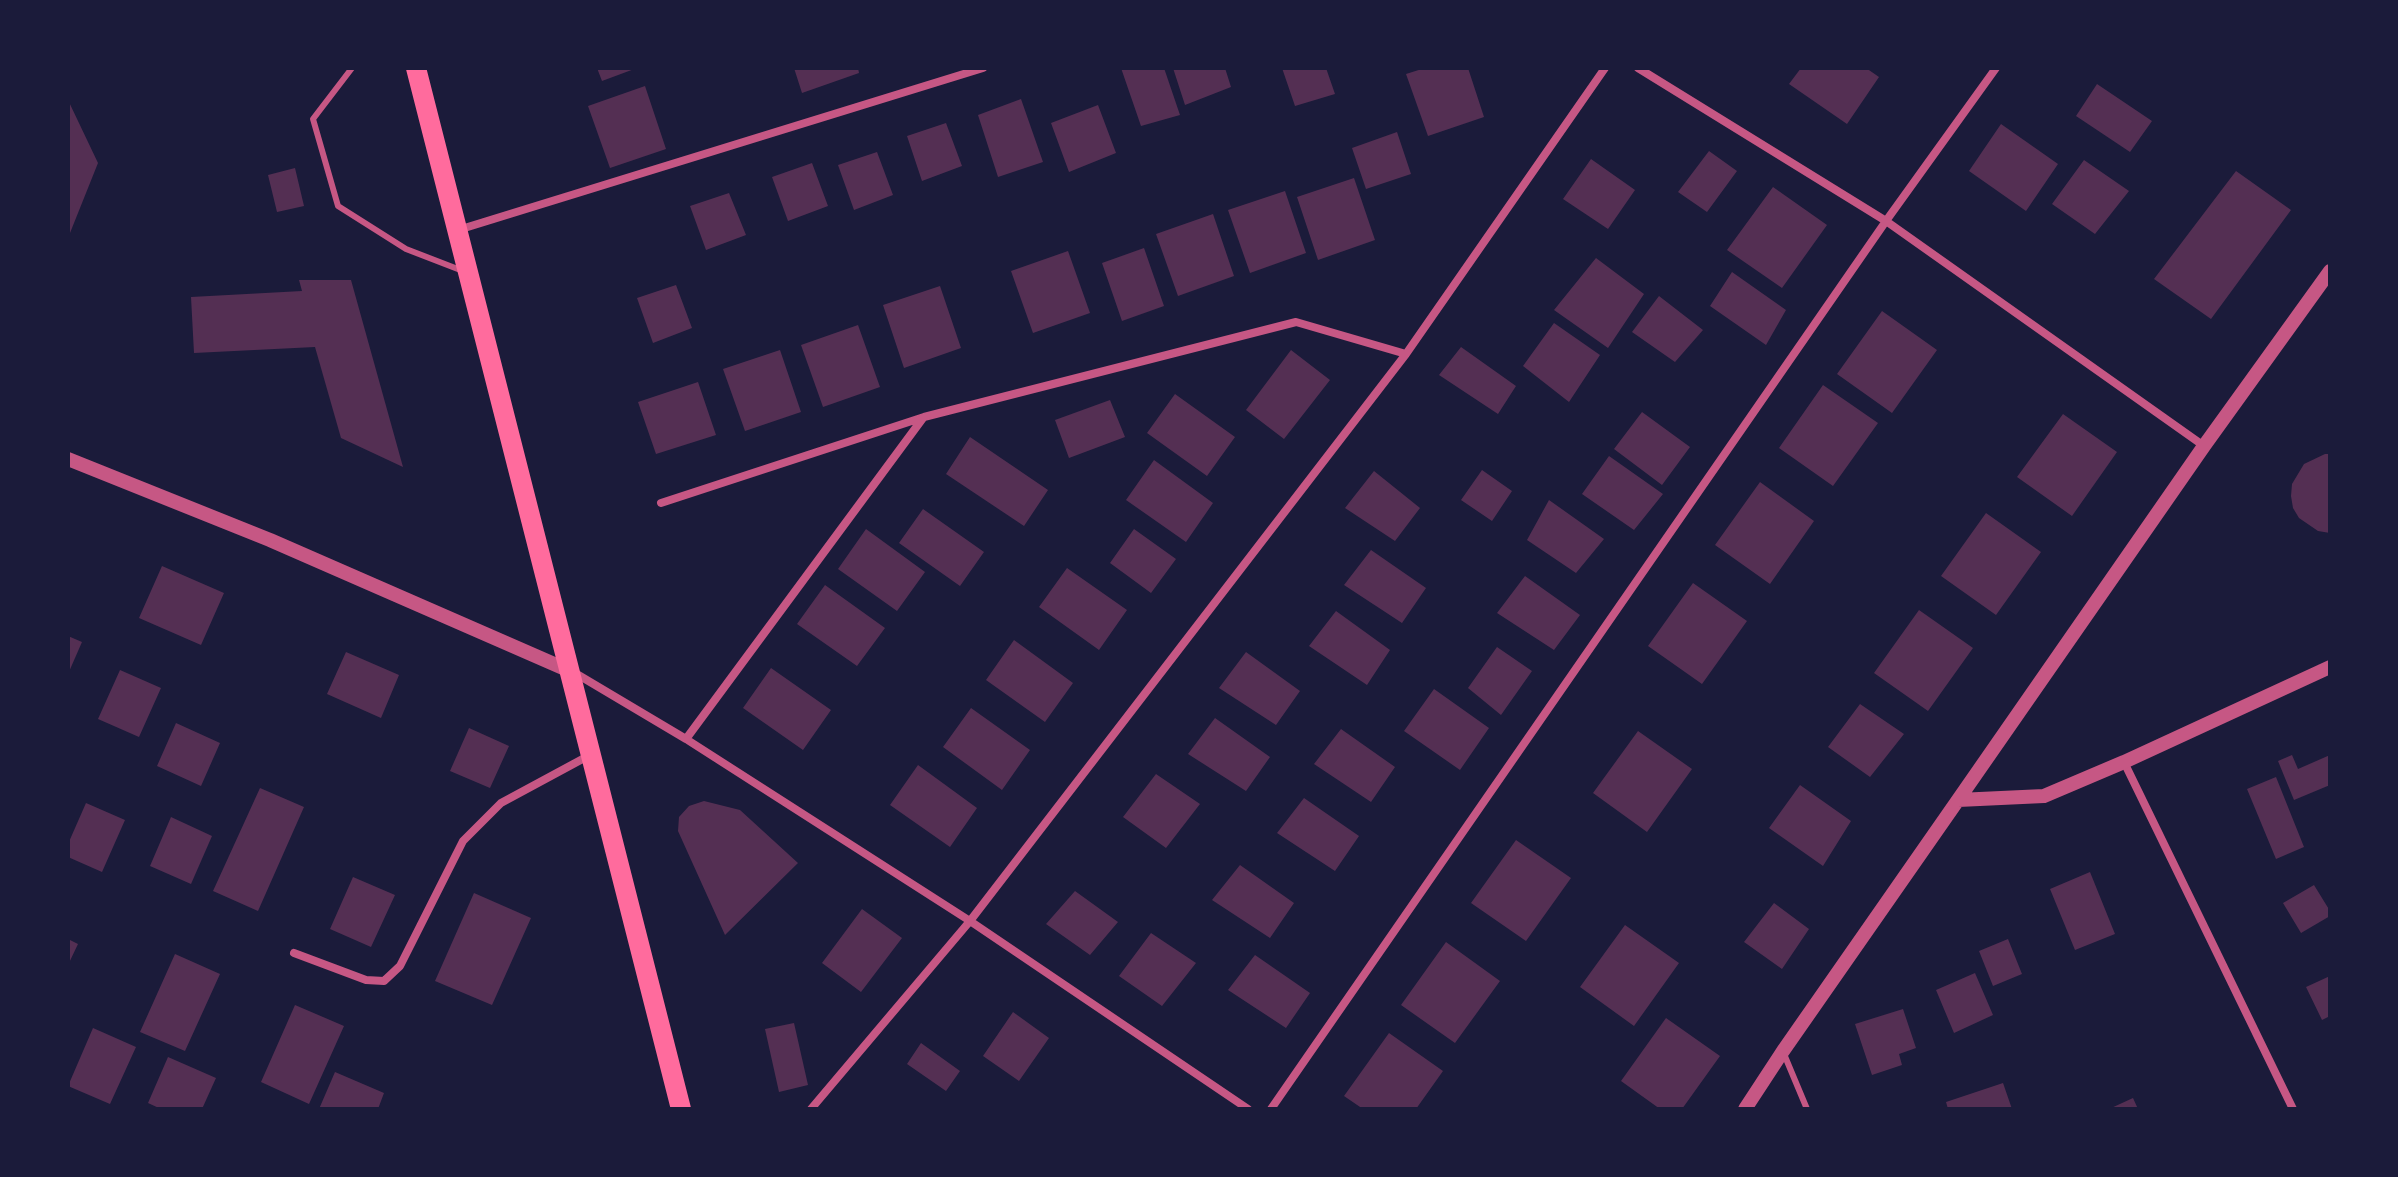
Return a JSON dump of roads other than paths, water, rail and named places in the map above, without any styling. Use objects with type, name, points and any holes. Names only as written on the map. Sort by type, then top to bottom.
[{"type":"main road","points":[[416,68],[681,1109]]},
{"type":"street","points":[[457,231],[983,68]]},
{"type":"street","points":[[811,1109],[970,921],[1406,354],[1605,68]]},
{"type":"street","points":[[1638,68],[1886,221],[2204,446]]},
{"type":"street","points":[[1271,1109],[1886,221],[1996,68]]},
{"type":"street","points":[[1745,1109],[2204,446],[2330,271]]},
{"type":"street","points":[[661,503],[924,417],[1296,322],[1406,354]]},
{"type":"street","points":[[686,739],[924,417]]},
{"type":"street","points":[[68,459],[270,540],[570,671],[686,739],[970,921],[1248,1109]]},
{"type":"street","points":[[1958,800],[2044,796],[2330,667]]},
{"type":"street","points":[[294,953],[366,980],[384,981],[400,966],[463,841],[501,803],[592,754]]},
{"type":"street","points":[[2124,762],[2293,1109]]},
{"type":"lane","points":[[352,68],[313,119],[338,206],[406,249],[468,273]]},
{"type":"lane","points":[[1783,1051],[1807,1109]]}]
